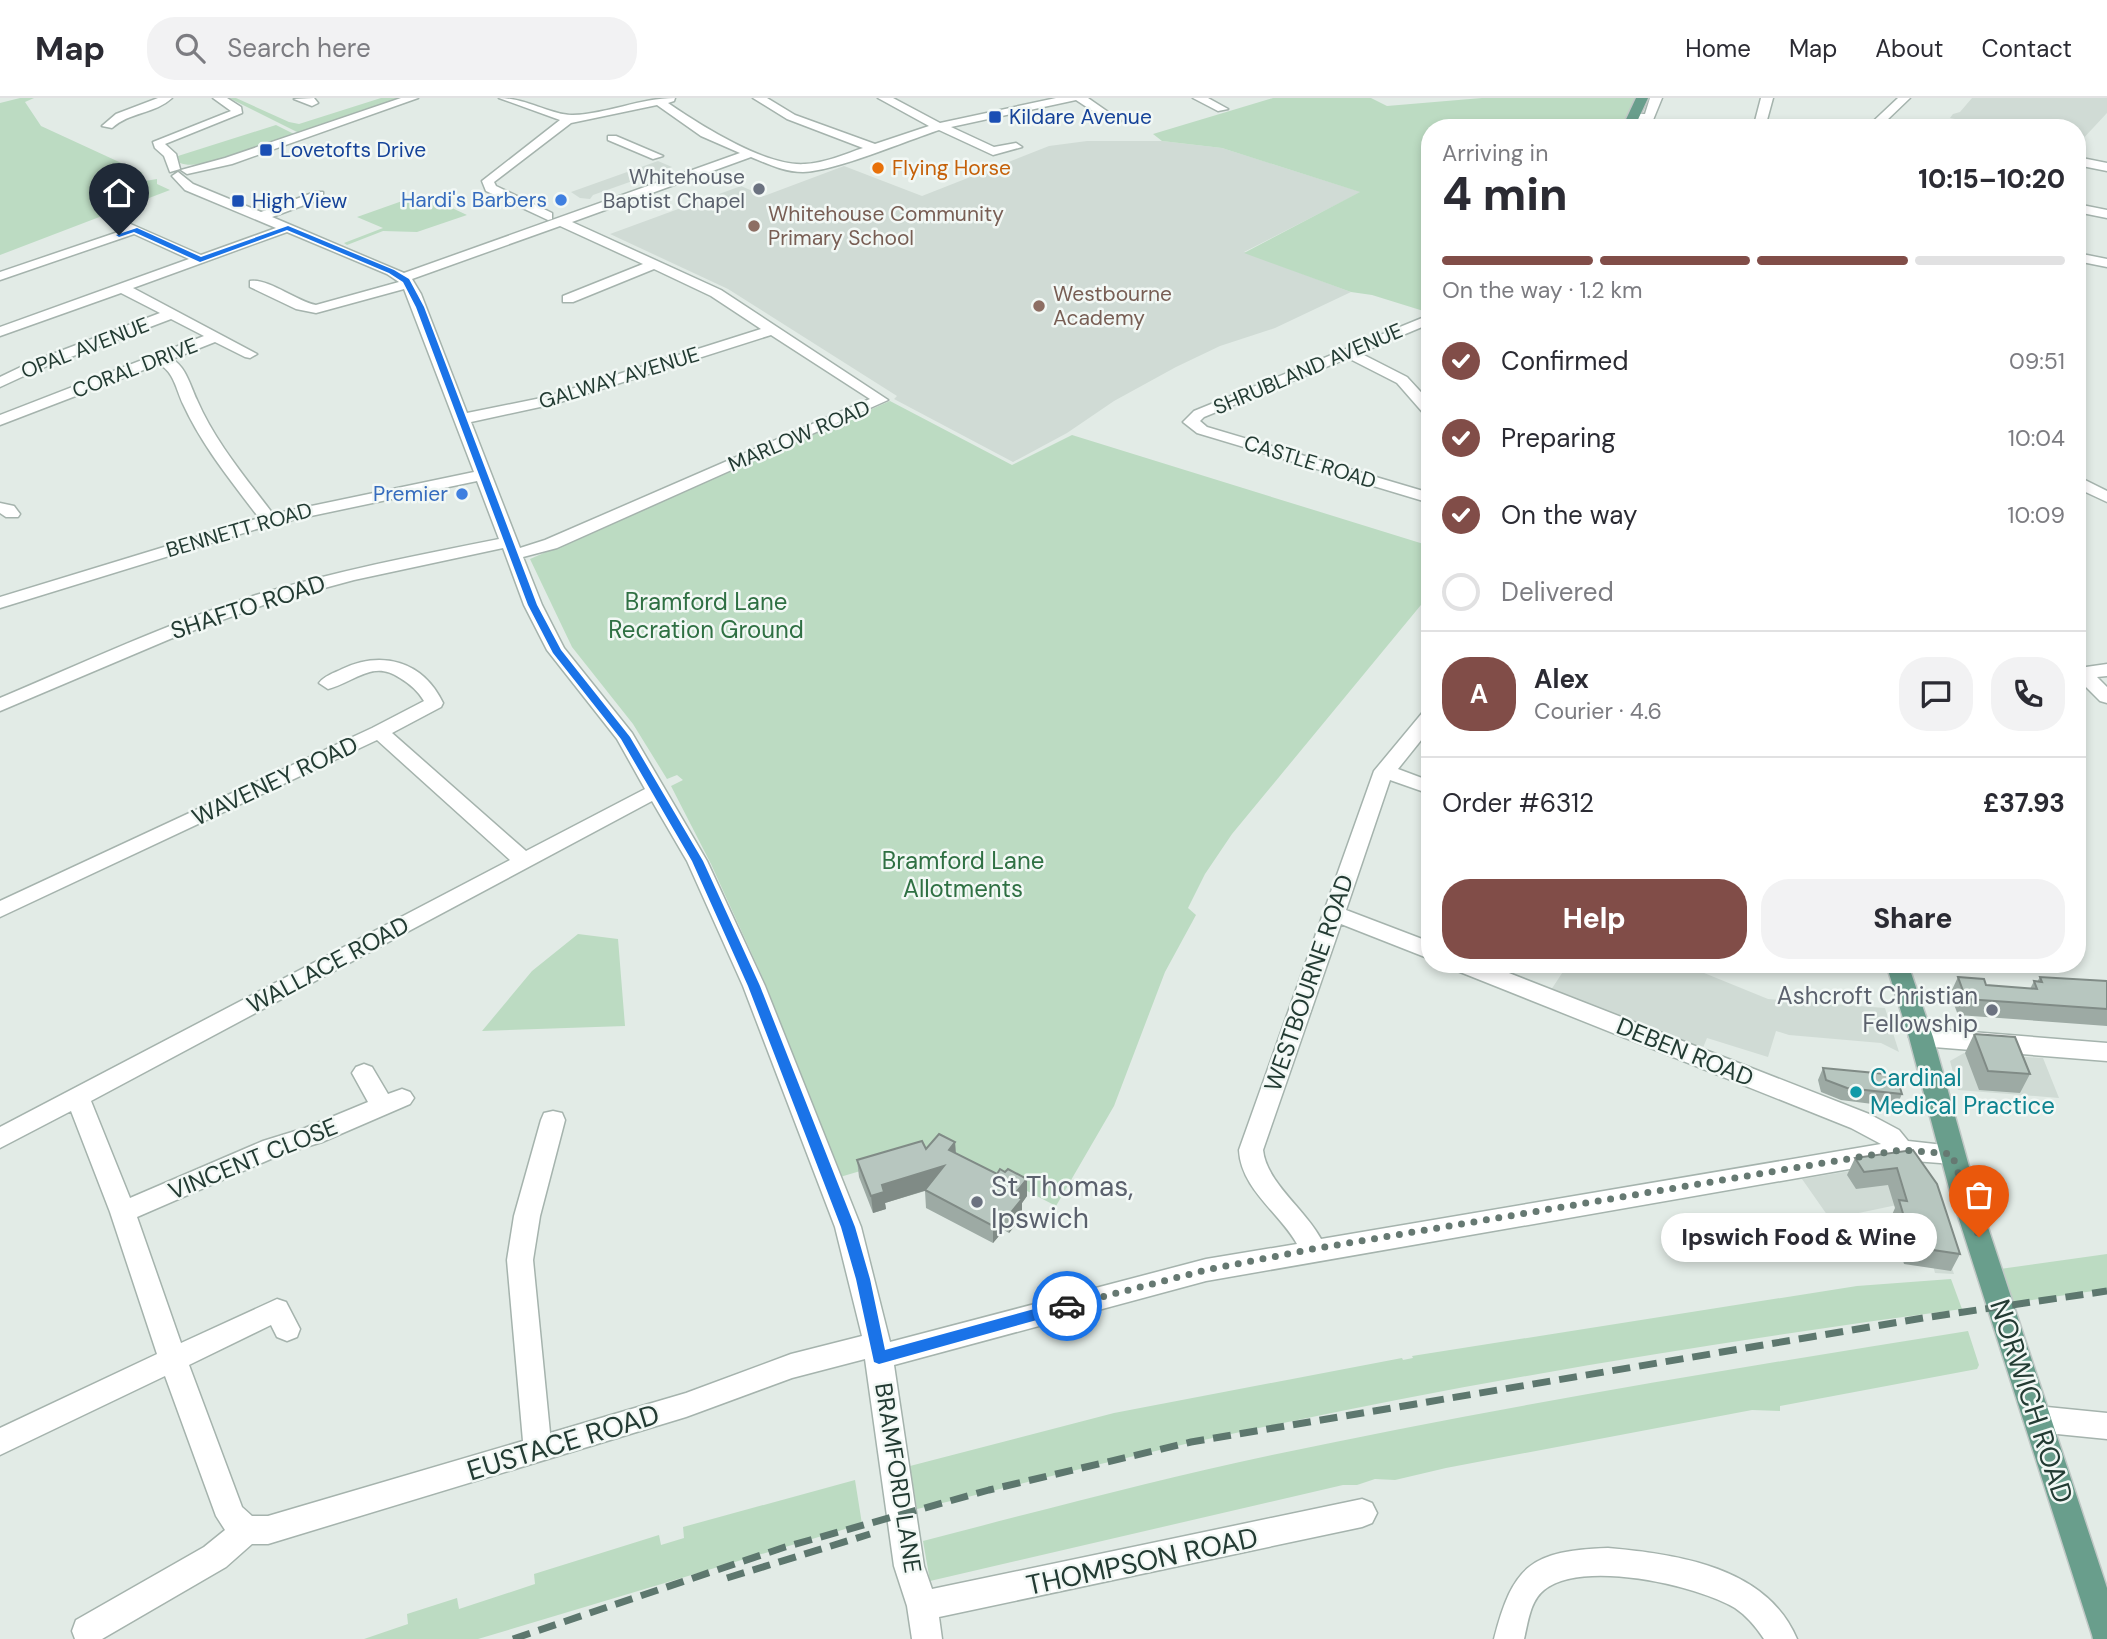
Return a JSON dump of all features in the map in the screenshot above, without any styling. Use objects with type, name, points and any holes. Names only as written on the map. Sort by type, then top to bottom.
[{"type":"main road","name":"NORWICH ROAD","points":[[1900,973],[1921,1037],[1952,1154],[2107,1635]]},
{"type":"street","points":[[109,122],[154,106],[166,98]]},
{"type":"street","points":[[219,98],[237,109],[236,113],[159,142],[159,146],[170,154],[189,187],[401,278]]},
{"type":"street","points":[[180,172],[228,160],[412,98]]},
{"type":"street","points":[[506,98],[570,119],[673,98]]},
{"type":"street","points":[[759,98],[791,117],[872,147]]},
{"type":"street","points":[[884,98],[993,151],[1012,145],[1016,147]]},
{"type":"street","points":[[658,101],[694,128],[780,165],[804,168],[826,164],[939,126],[1028,102],[1072,98]]},
{"type":"street","points":[[1081,98],[1115,121]]},
{"type":"street","points":[[1199,98],[1222,109]]},
{"type":"street","points":[[1635,116],[1649,118],[1656,98]]},
{"type":"street","points":[[1762,119],[1767,98]]},
{"type":"street","points":[[1881,119],[1904,98]]},
{"type":"street","name":"MARLOW ROAD","points":[[510,548],[551,544],[881,400],[716,293],[490,188],[487,184],[492,176],[570,119]]},
{"type":"street","points":[[612,138],[657,156]]},
{"type":"street","points":[[595,204],[738,148]]},
{"type":"street","points":[[255,287],[300,306],[316,309],[554,218],[751,153]]},
{"type":"street","points":[[2086,163],[2107,167]]},
{"type":"street","points":[[261,217],[319,195]]},
{"type":"street","points":[[2086,210],[2107,214]]},
{"type":"street","points":[[0,276],[131,228],[200,260]]},
{"type":"street","points":[[0,332],[288,228]]},
{"type":"street","points":[[2086,259],[2107,263]]},
{"type":"street","points":[[568,299],[656,264]]},
{"type":"street","name":"BRAMFORD LANE","points":[[401,278],[420,307],[533,605],[556,650],[625,737],[697,861],[779,1048],[848,1227],[863,1279],[878,1351],[909,1566],[922,1606],[927,1639]]},
{"type":"street","name":"CORAL DRIVE","points":[[122,288],[240,352]]},
{"type":"street","name":"OPAL AVENUE","points":[[0,383],[28,368],[171,314]]},
{"type":"street","name":"SHRUBLAND AVENUE","points":[[1191,424],[1191,420],[1199,414],[1421,322]]},
{"type":"street","name":"GALWAY AVENUE","points":[[461,419],[560,398],[774,329]]},
{"type":"street","name":"CORAL DRIVE","points":[[0,420],[51,396],[215,337]]},
{"type":"street","points":[[1348,352],[1402,380],[1421,402]]},
{"type":"street","points":[[160,358],[176,369],[192,407],[217,451],[269,520]]},
{"type":"street","name":"CASTLE ROAD","points":[[1191,424],[1210,433],[1421,495]]},
{"type":"street","name":"BENNETT ROAD","points":[[0,603],[269,520],[482,475]]},
{"type":"street","points":[[2086,486],[2107,497]]},
{"type":"street","points":[[0,494],[4,509]]},
{"type":"street","name":"SHAFTO ROAD","points":[[0,705],[173,631],[254,602],[332,579],[510,548]]},
{"type":"street","name":"WAVENEY ROAD","points":[[0,909],[379,732],[434,703],[429,691],[397,666],[379,663],[362,667],[328,683]]},
{"type":"street","points":[[2086,670],[2107,670]]},
{"type":"street","points":[[2086,676],[2107,697]]},
{"type":"street","name":"WESTBOURNE ROAD","points":[[1313,1249],[1305,1233],[1257,1174],[1252,1164],[1251,1150],[1384,771],[1421,727]]},
{"type":"street","points":[[379,732],[524,861]]},
{"type":"street","points":[[1384,771],[1421,785]]},
{"type":"street","name":"WALLACE ROAD","points":[[0,1138],[656,791]]},
{"type":"street","points":[[1333,913],[1421,947]]},
{"type":"street","name":"DEBEN ROAD","points":[[1486,973],[1860,1121],[1890,1137],[1901,1150]]},
{"type":"street","points":[[1921,1037],[2107,1052]]},
{"type":"street","name":"VINCENT CLOSE","points":[[122,1212],[272,1148],[313,1135],[393,1102],[364,1073]]},
{"type":"street","points":[[78,1097],[231,1516],[246,1530],[215,1557],[87,1631]]},
{"type":"street","points":[[538,1450],[520,1261],[527,1216],[553,1120]]},
{"type":"street","name":"EUSTACE ROAD","points":[[246,1530],[268,1531],[538,1450],[686,1405],[791,1366],[878,1351],[1184,1275],[1313,1249],[1901,1150],[1952,1154]]},
{"type":"street","points":[[0,1442],[278,1310],[287,1329]]},
{"type":"street","points":[[2038,1419],[2107,1426]]},
{"type":"street","name":"THOMPSON ROAD","points":[[922,1606],[1362,1513]]},
{"type":"street","points":[[1508,1639],[1519,1605],[1532,1581],[1549,1571],[1582,1563],[1648,1565],[1711,1581],[1752,1602],[1768,1618],[1782,1639]]},
{"type":"shaded area","points":[[1972,98],[2107,98],[2107,113],[2086,136],[2086,119],[1950,118],[1960,112]]},
{"type":"shaded area","name":"Westbourne Academy","points":[[1087,141],[1162,141],[1222,148],[1361,192],[1244,252],[1351,292],[1275,328],[1220,346],[1176,367],[1114,401],[1067,433],[1013,462],[894,399],[897,396],[728,289],[610,234],[741,186],[764,196],[844,166],[922,196],[1049,146]]},
{"type":"shaded area","points":[[658,161],[672,167],[593,195],[590,199],[580,198],[571,192]]},
{"type":"shaded area","points":[[1562,973],[1704,973],[1768,999],[1885,1008],[1899,1052],[1881,1043],[1789,1035],[1776,1031],[1768,1057],[1707,1038],[1702,1050],[1551,990]]},
{"type":"shaded area","points":[[1964,1053],[2043,1058],[2059,1098],[1958,1090],[1950,1061]]},
{"type":"shaded area","points":[[1880,1166],[1930,1201],[1954,1274],[1935,1273],[1916,1201],[1830,1219],[1802,1179]]},
{"type":"green space","points":[[34,98],[25,102],[41,126],[143,173],[137,177],[145,181],[157,179],[157,184],[170,190],[0,255],[0,103]]},
{"type":"green space","points":[[229,98],[236,98],[299,124],[381,98],[400,98],[299,133]]},
{"type":"green space","points":[[1273,98],[1371,98],[1387,106],[1482,98],[1642,98],[1632,119],[1421,119],[1421,310],[1372,295],[1351,292],[1244,253],[1360,192],[1222,148],[1162,141],[1153,134]]},
{"type":"green space","points":[[276,125],[294,134],[219,161],[190,165],[180,163],[178,156]]},
{"type":"green space","points":[[422,194],[467,215],[417,232],[383,231],[347,245],[344,243],[383,228],[357,217]]},
{"type":"green space","name":"Bramford Lane Allotments","points":[[890,401],[1012,465],[1072,435],[1421,543],[1421,605],[1232,834],[1205,874],[1188,908],[1196,915],[1165,972],[1114,1106],[1056,1206],[942,1147],[840,1177],[765,983],[711,864],[671,786],[683,780],[677,775],[667,779],[633,724],[572,647],[530,559]]},
{"type":"green space","points":[[578,934],[618,939],[625,1026],[482,1031],[532,971]]},
{"type":"green space","points":[[2107,1254],[2107,1289],[2011,1303],[2000,1269]]},
{"type":"green space","points":[[1951,1279],[1962,1309],[1692,1348],[1334,1412],[1122,1459],[917,1509],[910,1466],[1114,1413],[1402,1358],[1403,1360],[1413,1358],[1412,1356],[1857,1286]]},
{"type":"green space","points":[[1968,1331],[1979,1365],[1977,1369],[1780,1406],[1780,1411],[1752,1410],[1395,1480],[1375,1479],[1357,1485],[1343,1485],[930,1581],[923,1541],[1184,1475],[1359,1437],[1532,1404]]},
{"type":"green space","points":[[855,1480],[862,1524],[478,1639],[364,1639],[408,1624],[407,1614],[457,1598],[459,1609],[535,1584],[534,1574],[659,1535],[661,1545],[684,1538],[683,1527]]},
{"type":"building","points":[[1958,977],[1984,979],[1986,985],[2037,989],[2034,981],[2042,982],[2040,977],[2107,981],[2107,1009],[1966,999]]},
{"type":"building","points":[[1974,1034],[2015,1037],[2030,1074],[1988,1071]]},
{"type":"building","points":[[1823,1068],[1896,1075],[1902,1094],[1847,1088],[1826,1080]]},
{"type":"building","points":[[939,1134],[955,1142],[949,1150],[997,1174],[1000,1169],[1005,1172],[1008,1169],[1027,1179],[1014,1195],[1022,1199],[1009,1215],[1003,1212],[993,1226],[925,1190],[944,1166],[882,1185],[884,1192],[871,1196],[857,1160],[922,1141],[926,1149]]},
{"type":"building","points":[[1913,1150],[1937,1184],[1960,1254],[1913,1247],[1899,1200],[1907,1201],[1897,1168],[1864,1172],[1855,1158]]},
{"type":"railway","points":[[513,1639],[785,1547],[989,1490],[1191,1442],[1923,1318],[2107,1291]]},
{"type":"railway","points":[[727,1578],[870,1534]]},
{"type":"way so far","points":[[1067,1306],[1206,1270],[1313,1249],[1901,1150],[1952,1154],[1979,1237]]},
{"type":"place","name":"Kildare Avenue","points":[[995,117]]},
{"type":"place","name":"Lovetofts Drive","points":[[266,150]]},
{"type":"place","name":"Flying Horse","points":[[878,168]]},
{"type":"place","name":"Whitehouse Baptist Chapel","points":[[759,189]]},
{"type":"place","name":"Hardi's Barbers","points":[[561,200]]},
{"type":"place","name":"High View","points":[[238,201]]},
{"type":"place","name":"Whitehouse Community Primary School","points":[[754,226]]},
{"type":"place","name":"Westbourne Academy","points":[[1039,306]]},
{"type":"place","name":"Premier","points":[[462,494]]},
{"type":"place","name":"Ashcroft Christian Fellowship","points":[[1992,1010]]},
{"type":"place","name":"Cardinal Medical Practice","points":[[1856,1092]]},
{"type":"place","name":"St Thomas, Ipswich","points":[[977,1202]]},
{"type":"place","name":"Ipswich Food & Wine","points":[[1979,1237]]},
{"type":"route","points":[[119,235],[135,230],[200,260],[288,228],[391,271],[406,281],[420,307],[533,605],[556,650],[625,737],[697,861],[754,986],[848,1227],[863,1279],[879,1357],[1067,1306]]},
{"type":"park label","name":"Bramford Lane Recration Ground","points":[[706,616]]}]
